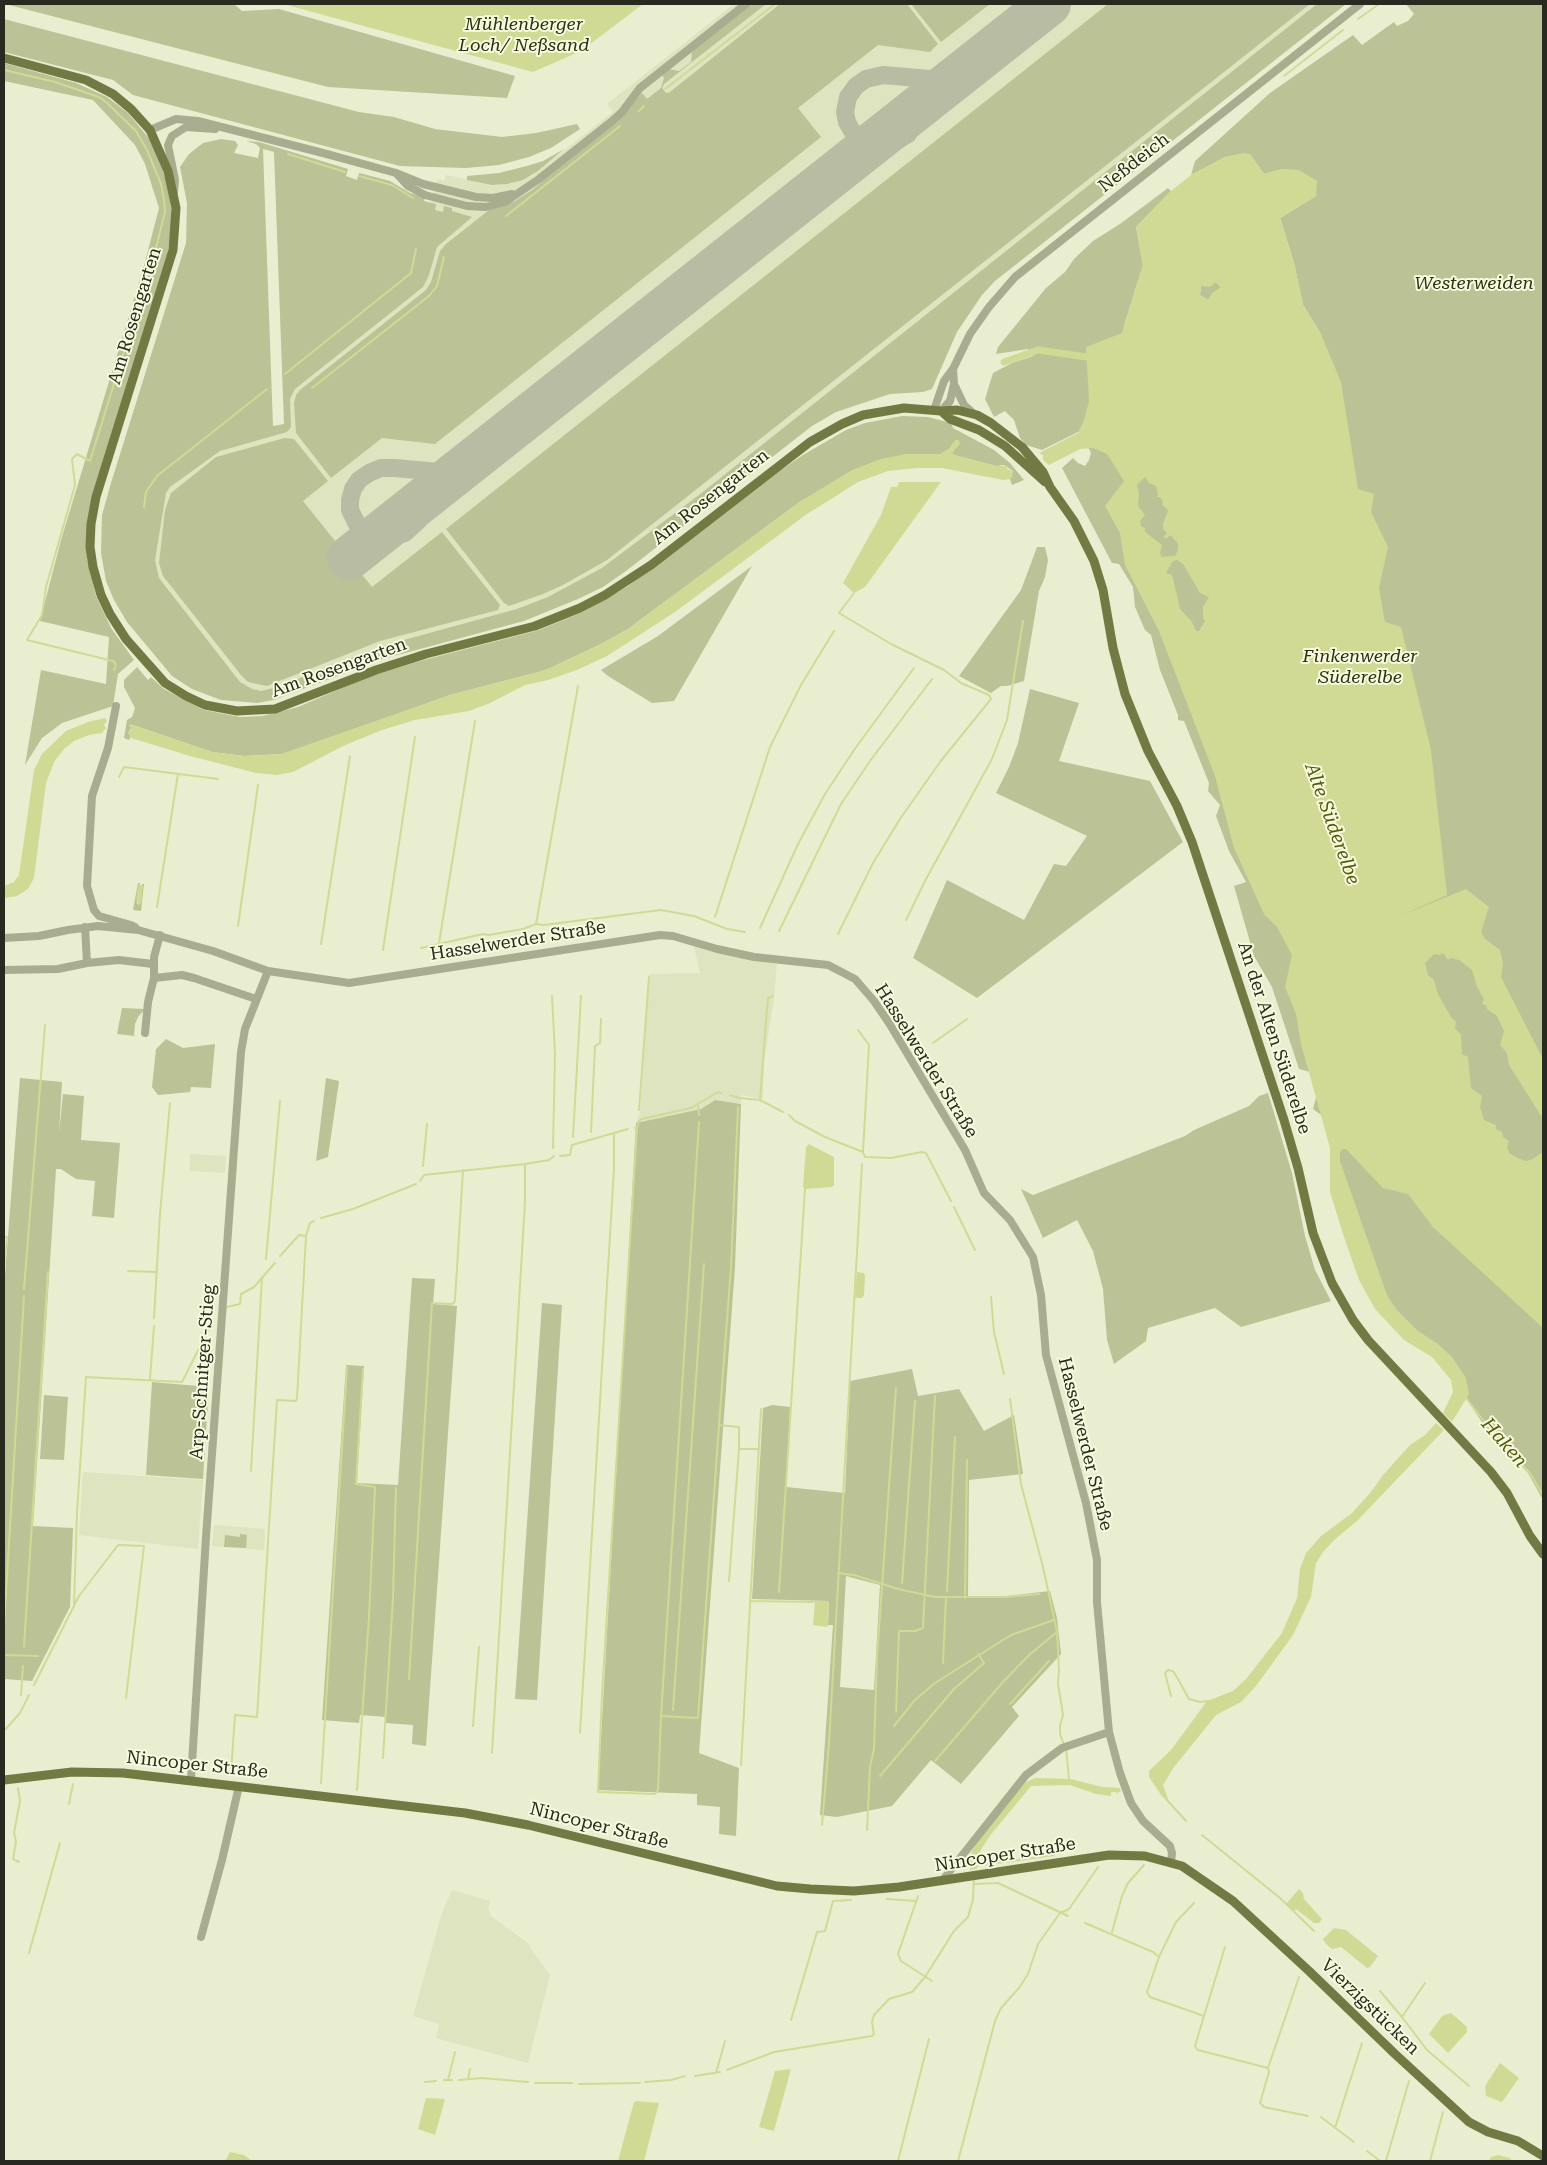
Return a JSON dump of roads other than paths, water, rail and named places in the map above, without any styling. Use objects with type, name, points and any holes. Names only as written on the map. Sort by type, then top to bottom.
[{"type":"main road","name":"Am Rosengarten","points":[[4,58],[72,76],[94,84],[113,94],[131,109],[150,130],[165,160],[174,192],[176,224],[173,250],[96,498],[90,524],[91,558],[104,604],[116,624],[154,672],[177,691],[196,701],[216,708],[237,712],[275,709],[398,662],[519,631],[552,620],[588,604],[629,580],[810,442],[832,429],[863,415],[885,410],[911,408],[938,410]]},
{"type":"main road","name":"An der Alten Süderelbe","points":[[938,410],[957,410],[977,415],[999,428],[1022,447],[1042,472],[1080,531],[1094,562],[1103,590],[1113,648],[1125,694],[1144,743],[1177,806],[1204,874],[1284,1120],[1298,1168],[1313,1233],[1332,1283],[1341,1301],[1362,1333],[1498,1482],[1543,1554]]},
{"type":"main road","name":"An der Alten Süderelbe","points":[[938,410],[950,419],[979,430],[1005,446],[1050,487]]},
{"type":"main road","name":"Nincoper Straße","points":[[4,1780],[50,1774],[123,1773],[403,1804],[503,1819],[776,1886],[854,1891],[942,1881],[1109,1855],[1146,1856],[1182,1866]]},
{"type":"main road","name":"Vierzigstücken","points":[[1182,1866],[1233,1901],[1266,1929],[1395,2054],[1469,2122],[1488,2132],[1518,2141],[1543,2156]]},
{"type":"street","points":[[396,173],[408,186],[425,195],[467,206],[486,207],[512,198],[611,122],[622,112],[640,88],[746,4]]},
{"type":"street","name":"Neßdeich","points":[[938,410],[944,381],[953,369],[964,345],[978,321],[1015,277],[1360,4]]},
{"type":"street","points":[[150,130],[169,121],[183,119],[204,122],[396,173],[480,193],[500,193],[525,188]]},
{"type":"street","points":[[174,192],[176,180],[168,145],[175,132],[186,127],[240,132]]},
{"type":"street","name":"Neßdeich","points":[[938,410],[950,402],[954,384],[953,369]]},
{"type":"street","points":[[954,384],[964,405],[977,415]]},
{"type":"street","points":[[116,706],[108,748],[92,796],[87,886],[94,910],[99,916],[131,925],[138,930]]},
{"type":"street","name":"Hasselwerder Straße","points":[[4,938],[39,936],[98,926],[138,930],[213,951],[268,970],[349,983],[660,935],[673,936],[716,949],[754,957],[828,965],[855,980],[874,1001],[889,1022],[965,1150],[984,1193],[1010,1220],[1033,1258],[1042,1295],[1046,1355],[1086,1503],[1097,1560],[1097,1602],[1110,1732],[1120,1773],[1131,1803],[1143,1821],[1170,1846],[1172,1853],[1171,1863]]},
{"type":"street","points":[[85,927],[87,963]]},
{"type":"street","points":[[145,1033],[148,1002],[154,978],[153,964],[160,935]]},
{"type":"street","points":[[4,970],[58,969],[87,963],[119,960],[153,964]]},
{"type":"street","name":"Arp-Schnitger-Stieg","points":[[191,1780],[207,1519],[241,1052],[245,1029],[268,970]]},
{"type":"street","points":[[154,978],[182,976],[194,978],[256,999]]},
{"type":"street","points":[[942,1881],[1026,1775],[1065,1746],[1110,1732]]},
{"type":"street","points":[[200,1937],[225,1851],[240,1786]]},
{"type":"water","name":"Mühlenberger Loch/ Neßsand","points":[[283,4],[643,4],[581,51],[533,72]]},
{"type":"water","name":"Alte Süderelbe","points":[[1243,153],[1250,154],[1264,174],[1283,169],[1299,170],[1317,181],[1316,196],[1280,218],[1294,263],[1303,305],[1321,334],[1341,382],[1358,489],[1374,494],[1371,512],[1388,547],[1379,588],[1385,622],[1401,627],[1431,750],[1447,895],[1400,916],[1466,889],[1489,907],[1481,932],[1485,939],[1500,950],[1503,963],[1501,977],[1543,1059],[1543,1119],[1509,1065],[1507,1053],[1500,1045],[1504,1031],[1497,1016],[1487,1009],[1487,1006],[1482,1004],[1484,999],[1477,987],[1472,970],[1459,960],[1451,958],[1448,960],[1443,953],[1440,955],[1434,954],[1425,963],[1428,975],[1434,980],[1438,994],[1451,1017],[1456,1022],[1455,1028],[1461,1035],[1462,1054],[1468,1057],[1471,1088],[1482,1096],[1480,1107],[1484,1120],[1496,1125],[1496,1129],[1502,1132],[1503,1137],[1509,1141],[1507,1146],[1509,1153],[1516,1157],[1525,1161],[1531,1160],[1543,1152],[1543,1328],[1433,1227],[1408,1194],[1383,1188],[1346,1149],[1342,1149],[1340,1153],[1340,1161],[1387,1295],[1397,1310],[1418,1331],[1438,1344],[1452,1357],[1466,1378],[1469,1394],[1452,1422],[1443,1413],[1453,1392],[1451,1380],[1432,1357],[1404,1340],[1375,1309],[1359,1280],[1330,1192],[1330,1148],[1301,1044],[1296,1014],[1285,987],[1292,955],[1277,927],[1264,914],[1234,848],[1215,776],[1159,631],[1125,565],[1120,533],[1105,506],[1124,481],[1107,454],[1093,448],[1080,449],[1049,465],[1043,460],[1043,455],[1039,453],[1078,433],[1084,420],[1089,401],[1086,347],[1122,333],[1143,265],[1136,227],[1171,191],[1191,175],[1225,157]],"holes":[[[1216,282],[1221,287],[1212,293],[1208,300],[1200,295],[1201,286],[1210,287]],[[1145,477],[1149,483],[1156,486],[1157,497],[1160,497],[1163,502],[1162,505],[1168,510],[1163,524],[1163,529],[1167,533],[1164,536],[1165,539],[1171,535],[1178,544],[1175,556],[1162,557],[1160,553],[1162,545],[1145,532],[1145,528],[1141,526],[1140,521],[1145,515],[1138,506],[1139,494],[1137,485]],[[1177,560],[1183,564],[1200,593],[1209,597],[1203,607],[1203,618],[1205,621],[1199,631],[1196,631],[1192,622],[1180,609],[1173,578],[1171,574],[1167,574],[1173,561]]]},
{"type":"water","points":[[956,440],[959,440],[960,444],[952,453],[954,455],[996,466],[1008,466],[1007,469],[1013,471],[1012,477],[1003,480],[942,468],[917,468],[888,471],[858,482],[807,514],[675,612],[607,656],[577,670],[548,680],[525,685],[488,704],[469,711],[415,720],[382,730],[343,746],[293,772],[277,775],[256,773],[190,756],[131,738],[128,733],[132,729],[129,724],[212,752],[244,756],[281,754],[450,695],[546,670],[628,629],[801,501],[852,470],[881,459],[906,454],[940,454],[949,449]]},
{"type":"water","points":[[899,482],[941,482],[865,587],[854,593],[843,583],[881,515],[891,487],[897,487]]},
{"type":"water","points":[[105,718],[107,721],[104,725],[106,728],[102,733],[89,735],[74,741],[64,749],[54,762],[46,783],[34,878],[28,889],[17,896],[4,898],[4,886],[14,882],[19,875],[34,770],[42,754],[66,731],[88,722]]},
{"type":"water","points":[[139,884],[143,886],[139,906],[136,898]]},
{"type":"water","points":[[809,1144],[834,1157],[834,1185],[832,1187],[805,1189],[803,1187],[806,1147]]},
{"type":"water","points":[[857,1272],[864,1273],[865,1276],[864,1295],[862,1298],[855,1298]]},
{"type":"water","points":[[1436,1423],[1444,1430],[1357,1521],[1323,1552],[1316,1563],[1311,1597],[1293,1635],[1256,1686],[1241,1702],[1216,1715],[1174,1767],[1163,1785],[1170,1804],[1161,1795],[1149,1777],[1149,1771],[1171,1750],[1207,1701],[1233,1691],[1246,1679],[1282,1633],[1297,1598],[1300,1569],[1306,1553],[1321,1536],[1352,1513],[1410,1445],[1425,1435]]},
{"type":"water","points":[[815,1601],[829,1601],[827,1627],[813,1625]]},
{"type":"water","points":[[1035,1778],[1071,1779],[1102,1787],[1120,1788],[1121,1791],[1117,1795],[1116,1792],[1111,1792],[1111,1796],[1096,1794],[1070,1785],[1031,1786],[989,1837],[976,1858],[977,1869],[970,1870],[969,1857],[977,1842],[1014,1795],[1026,1782]]},
{"type":"water","points":[[1299,1889],[1303,1893],[1304,1899],[1322,1919],[1319,1923],[1314,1923],[1286,1904]]},
{"type":"water","points":[[1334,1928],[1346,1930],[1378,1956],[1370,1967],[1367,1968],[1341,1947],[1332,1949],[1325,1943],[1323,1939]]},
{"type":"water","points":[[1451,2013],[1467,2027],[1467,2032],[1448,2053],[1429,2034],[1442,2016]]},
{"type":"water","points":[[1500,2063],[1519,2078],[1502,2102],[1486,2096],[1485,2086]]},
{"type":"water","points":[[791,2069],[774,2131],[759,2127],[775,2071]]},
{"type":"water","points":[[426,2098],[445,2099],[435,2135],[418,2129]]},
{"type":"water","points":[[634,2102],[659,2103],[644,2161],[618,2161]]},
{"type":"water","points":[[230,2152],[244,2155],[252,2161],[225,2161]]},
{"type":"water","points":[[1498,2155],[1510,2158],[1512,2161],[1489,2161],[1491,2157]]},
{"type":"waterway","points":[[665,89],[775,4]]},
{"type":"waterway","points":[[1358,19],[1379,4]]},
{"type":"waterway","points":[[1284,76],[1343,30]]},
{"type":"waterway","points":[[4,70],[55,82],[99,97],[107,103],[136,131],[147,150],[161,184],[164,200],[165,212],[155,252],[90,461],[77,454],[72,459],[75,485],[46,587],[42,615],[27,640],[113,661],[116,664],[114,670]]},
{"type":"waterway","points":[[639,111],[644,106]]},
{"type":"waterway","points":[[506,216],[620,126]]},
{"type":"waterway","points":[[288,154],[345,172]]},
{"type":"waterway","points":[[359,176],[392,185],[413,198]]},
{"type":"waterway","points":[[285,374],[411,273],[416,249]]},
{"type":"waterway","points":[[312,388],[429,296],[437,286],[444,257]]},
{"type":"waterway","points":[[1004,362],[1038,350],[1094,358]]},
{"type":"waterway","points":[[144,507],[146,492],[157,476],[267,389]]},
{"type":"waterway","points":[[838,934],[873,863],[900,819],[940,762],[991,699],[989,695],[961,683],[944,670],[891,644],[839,613],[854,593]]},
{"type":"waterway","points":[[906,920],[926,879],[992,759],[1007,720],[1023,621]]},
{"type":"waterway","points":[[715,917],[770,747],[801,685],[834,631]]},
{"type":"waterway","points":[[760,928],[798,844],[825,794],[854,750],[914,668]]},
{"type":"waterway","points":[[779,931],[841,804],[870,761],[932,679]]},
{"type":"waterway","points":[[536,924],[578,686]]},
{"type":"waterway","points":[[439,943],[475,721]]},
{"type":"waterway","points":[[383,950],[415,737]]},
{"type":"waterway","points":[[321,944],[350,756]]},
{"type":"waterway","points":[[119,777],[124,767],[218,779]]},
{"type":"waterway","points":[[157,907],[178,774]]},
{"type":"waterway","points":[[238,926],[258,785]]},
{"type":"waterway","points":[[421,948],[483,934],[489,935],[523,929],[536,924],[544,925],[661,910],[694,916],[727,929],[745,932]]},
{"type":"waterway","points":[[639,1110],[649,977]]},
{"type":"waterway","points":[[552,996],[555,1054],[553,1148]]},
{"type":"waterway","points":[[573,1137],[581,996]]},
{"type":"waterway","points":[[760,1100],[768,998],[773,996]]},
{"type":"waterway","points":[[591,1132],[595,1046],[600,1043],[601,1019]]},
{"type":"waterway","points":[[933,1043],[967,1019]]},
{"type":"waterway","points":[[24,1289],[45,1025]]},
{"type":"waterway","points":[[858,1030],[869,1045],[863,1152]]},
{"type":"waterway","points":[[635,1128],[637,1128],[639,1121],[642,1119],[691,1108],[718,1092],[721,1093]]},
{"type":"waterway","points":[[730,1095],[760,1100],[783,1112]]},
{"type":"waterway","points":[[266,1259],[280,1101]]},
{"type":"waterway","points":[[154,1318],[160,1214],[170,1103]]},
{"type":"waterway","points":[[698,1106],[699,1115]]},
{"type":"waterway","points":[[738,1107],[731,1267],[719,1425],[739,1427],[739,1449],[759,1449]]},
{"type":"waterway","points":[[789,1115],[795,1121],[825,1137],[863,1152],[865,1157],[891,1158],[922,1152],[926,1153],[951,1201]]},
{"type":"waterway","points":[[661,1716],[699,1122]]},
{"type":"waterway","points":[[423,1166],[427,1124]]},
{"type":"waterway","points":[[637,1128],[602,1694],[598,1792],[655,1794],[658,1790],[661,1716],[698,1718],[719,1425]]},
{"type":"waterway","points":[[560,1156],[570,1155],[572,1145],[628,1129]]},
{"type":"waterway","points":[[580,1733],[614,1169],[614,1133]]},
{"type":"waterway","points":[[420,1181],[424,1175],[525,1164],[549,1160],[554,1156]]},
{"type":"waterway","points":[[492,1753],[525,1202],[525,1164]]},
{"type":"waterway","points":[[822,1825],[829,1743],[862,1164]]},
{"type":"waterway","points":[[409,1679],[432,1303],[451,1304],[455,1300],[463,1170]]},
{"type":"waterway","points":[[321,1218],[353,1209],[416,1184]]},
{"type":"waterway","points":[[779,1592],[805,1189]]},
{"type":"waterway","points":[[954,1207],[975,1250]]},
{"type":"waterway","points":[[231,1773],[235,1715],[257,1717],[277,1400],[296,1401],[297,1398],[306,1236],[310,1223],[314,1221]]},
{"type":"waterway","points":[[280,1256],[299,1235],[306,1236]]},
{"type":"waterway","points":[[4,1237],[7,1237],[4,1270]]},
{"type":"waterway","points":[[227,1307],[240,1304],[241,1294],[254,1287],[275,1263]]},
{"type":"waterway","points":[[673,1710],[704,1264]]},
{"type":"waterway","points":[[128,1271],[156,1272]]},
{"type":"waterway","points":[[24,1647],[48,1272]]},
{"type":"waterway","points":[[251,1471],[262,1277]]},
{"type":"waterway","points":[[4,1625],[24,1296]]},
{"type":"waterway","points":[[991,1297],[994,1332],[1004,1374]]},
{"type":"waterway","points":[[150,1379],[154,1326]]},
{"type":"waterway","points":[[74,1607],[77,1512],[86,1377],[182,1382],[210,1327]]},
{"type":"waterway","points":[[321,1783],[347,1367]]},
{"type":"waterway","points":[[357,1790],[369,1617],[375,1487],[356,1484],[363,1369]]},
{"type":"waterway","points":[[867,1830],[870,1767],[874,1749],[877,1657],[896,1388]]},
{"type":"waterway","points":[[896,1712],[899,1631],[915,1631],[923,1628],[935,1396]]},
{"type":"waterway","name":"Haken","points":[[1466,1398],[1500,1442],[1530,1473],[1543,1495]]},
{"type":"waterway","points":[[1010,1399],[1021,1484],[1043,1567],[1057,1632],[1058,1684],[1063,1715],[1060,1734],[1064,1745]]},
{"type":"waterway","points":[[902,1583],[915,1401]]},
{"type":"waterway","points":[[741,1765],[761,1409]]},
{"type":"waterway","points":[[947,1591],[955,1437]]},
{"type":"waterway","points":[[729,1581],[739,1449]]},
{"type":"waterway","points":[[965,1598],[967,1460]]},
{"type":"waterway","points":[[383,1758],[393,1598],[396,1488]]},
{"type":"waterway","points":[[34,1685],[79,1596],[118,1545],[144,1546],[126,1698]]},
{"type":"waterway","points":[[838,1573],[854,1575],[898,1589],[935,1597],[1006,1597],[1039,1594]]},
{"type":"waterway","points":[[943,1663],[946,1598]]},
{"type":"waterway","points":[[750,1601],[814,1602]]},
{"type":"waterway","points":[[894,1726],[915,1700],[935,1683],[1011,1635],[1054,1620]]},
{"type":"waterway","points":[[935,1761],[1003,1682],[1029,1655],[1057,1632]]},
{"type":"waterway","points":[[473,1726],[479,1647]]},
{"type":"waterway","points":[[880,1776],[954,1689],[984,1663],[978,1654]]},
{"type":"waterway","points":[[4,1655],[38,1656]]},
{"type":"waterway","points":[[1010,1704],[1049,1661]]},
{"type":"waterway","points":[[21,1695],[23,1666]]},
{"type":"waterway","points":[[1171,1696],[1165,1673],[1168,1670],[1173,1671],[1189,1699],[1200,1702],[1209,1701]]},
{"type":"waterway","points":[[4,1731],[20,1713],[29,1695]]},
{"type":"waterway","points":[[1066,1749],[1069,1779]]},
{"type":"waterway","points":[[69,1804],[73,1784]]},
{"type":"waterway","points":[[18,1788],[20,1801],[14,1833],[16,1842],[13,1859],[19,1862]]},
{"type":"waterway","points":[[1166,1799],[1186,1821]]},
{"type":"waterway","points":[[1202,1835],[1280,1898],[1314,1931]]},
{"type":"waterway","points":[[29,1953],[60,1843]]},
{"type":"waterway","points":[[975,1866],[1054,1855]]},
{"type":"waterway","points":[[1112,1932],[1122,1896],[1128,1883],[1144,1865]]},
{"type":"waterway","points":[[958,2161],[995,2021],[1001,2008],[1019,1988],[1028,1974],[1038,1944],[1060,1913],[1069,1909],[1098,1867]]},
{"type":"waterway","points":[[727,2070],[774,2052],[872,2036],[874,2034],[872,2022],[874,2015],[889,1999],[912,1992],[925,1977],[954,1931],[968,1917],[973,1899],[974,1878]]},
{"type":"waterway","points":[[975,1884],[998,1883],[1068,1916]]},
{"type":"waterway","points":[[918,1896],[898,1954],[901,1961],[932,1981]]},
{"type":"waterway","points":[[887,1899],[916,1901]]},
{"type":"waterway","points":[[791,2020],[817,1932],[825,1931],[833,1901],[851,1900]]},
{"type":"waterway","points":[[1159,1957],[1176,1922],[1194,1903]]},
{"type":"waterway","points":[[1085,1923],[1153,1952],[1159,1957],[1147,1992],[1150,1997],[1204,2016],[1195,2046],[1198,2050],[1268,2068],[1269,2072],[1260,2103],[1264,2107],[1308,2116]]},
{"type":"waterway","points":[[1204,2016],[1225,1947]]},
{"type":"waterway","points":[[1268,2068],[1299,1977]]},
{"type":"waterway","points":[[1425,1983],[1402,2017],[1427,2050],[1469,2086]]},
{"type":"waterway","points":[[1380,1991],[1402,2017]]},
{"type":"waterway","points":[[898,2161],[929,2039]]},
{"type":"waterway","points":[[716,2073],[725,2041]]},
{"type":"waterway","points":[[1335,2128],[1362,2043]]},
{"type":"waterway","points":[[448,2080],[455,2052]]},
{"type":"waterway","points":[[468,2079],[470,2069]]},
{"type":"waterway","points":[[695,2076],[720,2072]]},
{"type":"waterway","points":[[645,2082],[671,2080],[685,2076]]},
{"type":"waterway","points":[[459,2080],[482,2078],[528,2082]]},
{"type":"waterway","points":[[444,2080],[452,2080]]},
{"type":"waterway","points":[[425,2082],[436,2081]]},
{"type":"waterway","points":[[1386,2161],[1409,2081]]},
{"type":"waterway","points":[[535,2083],[572,2083]]},
{"type":"waterway","points":[[579,2084],[640,2083]]},
{"type":"waterway","points":[[1430,2161],[1443,2112]]},
{"type":"waterway","points":[[1321,2117],[1354,2142]]},
{"type":"waterway","points":[[1367,2151],[1380,2161]]},
{"type":"park label","name":"Westerweiden","points":[[1474,284]]},
{"type":"park label","name":"Finkenwerder Süderelbe","points":[[1360,668]]}]
